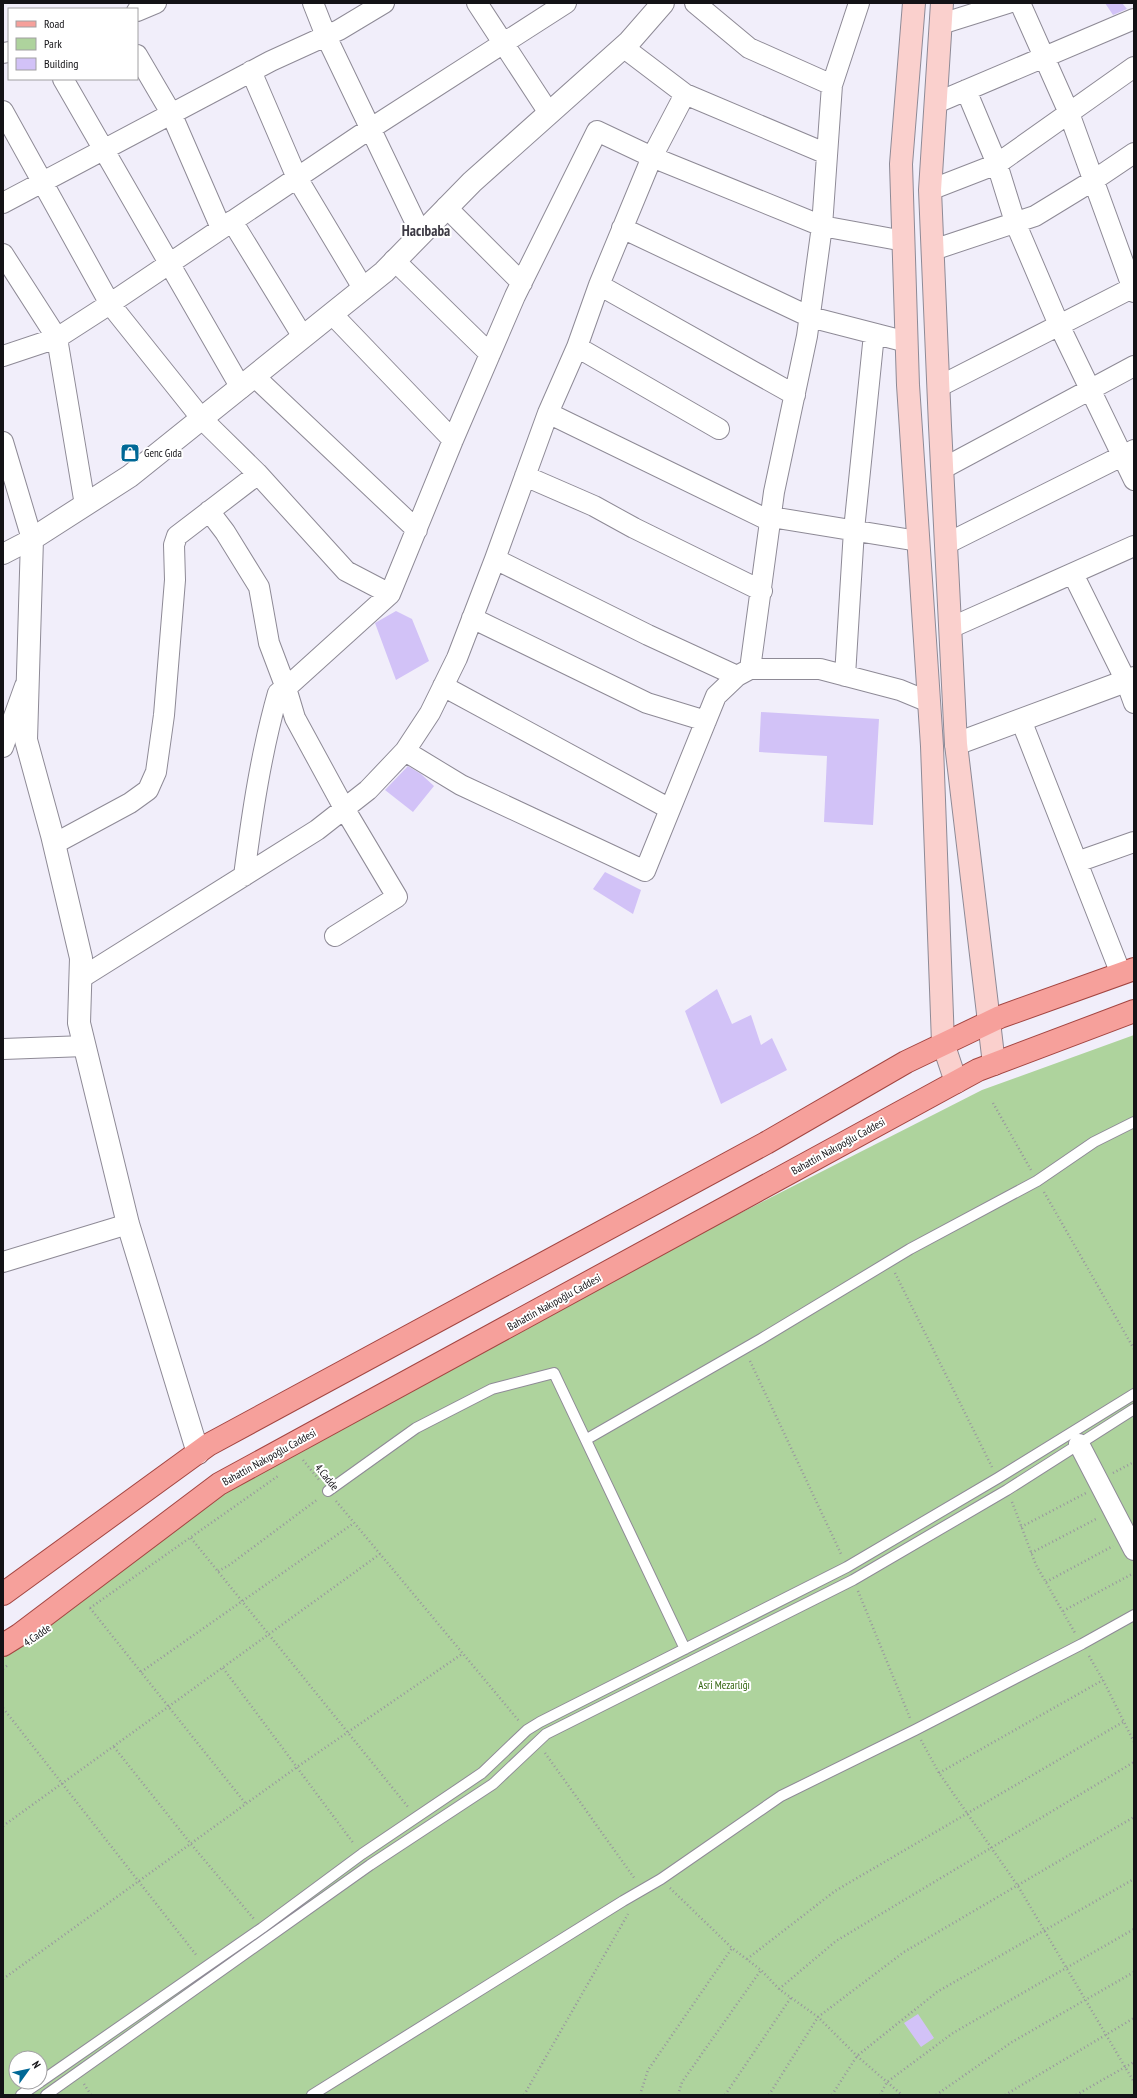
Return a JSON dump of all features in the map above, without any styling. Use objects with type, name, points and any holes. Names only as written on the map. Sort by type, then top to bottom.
[{"type":"main road","points":[[914,3],[901,164],[907,342],[929,702],[944,1043],[956,1082]]},
{"type":"main road","points":[[942,13],[930,190],[942,469],[956,744],[994,1064]]},
{"type":"main road","points":[[3,1594],[208,1445],[766,1143],[906,1062],[989,1022],[1128,972]]},
{"type":"main road","name":"Bahattin Nakıpoğlu Caddesi","points":[[9,1652],[19,1635],[219,1484],[956,1082],[994,1064],[1134,1011]]},
{"type":"street","points":[[138,11],[156,3]]},
{"type":"street","points":[[313,3],[326,36],[369,130],[420,234]]},
{"type":"street","points":[[3,203],[104,151],[171,113],[251,71],[326,36],[384,3]]},
{"type":"street","points":[[477,3],[549,113]]},
{"type":"street","points":[[3,356],[57,338],[369,130],[566,3]]},
{"type":"street","points":[[3,554],[32,539],[130,476],[332,314],[394,260],[472,182],[623,47],[663,3]]},
{"type":"street","points":[[694,3],[749,48],[832,85]]},
{"type":"street","points":[[405,750],[461,785],[645,871],[716,696],[744,673],[762,591],[774,492],[810,317],[822,226],[832,85],[859,3]]},
{"type":"street","points":[[942,13],[1008,3]]},
{"type":"street","points":[[938,387],[1133,289],[1069,113],[1020,3]]},
{"type":"street","points":[[936,103],[1134,19]]},
{"type":"street","points":[[623,47],[685,94],[827,154]]},
{"type":"street","points":[[138,57],[171,113],[226,225],[303,337]]},
{"type":"street","points":[[930,190],[997,164],[1134,67]]},
{"type":"street","points":[[251,71],[297,178],[363,288]]},
{"type":"street","points":[[64,80],[170,262],[248,382],[417,530]]},
{"type":"street","points":[[966,90],[997,164],[1015,222],[1059,325],[1089,389],[1128,452],[1134,480]]},
{"type":"street","points":[[81,978],[317,830],[368,790],[405,750],[430,713],[443,686],[472,618],[548,413],[577,347],[599,285],[622,228],[652,157],[685,94]]},
{"type":"street","points":[[3,111],[110,304],[202,419],[258,474],[346,571],[390,594]]},
{"type":"street","points":[[244,876],[253,807],[268,728],[278,693],[286,688],[390,594],[490,354],[522,283],[597,131],[652,157],[822,226],[904,240]]},
{"type":"street","points":[[933,250],[1035,216],[1094,180],[1134,153]]},
{"type":"street","points":[[446,207],[522,283]]},
{"type":"street","points":[[622,228],[810,317],[907,342]]},
{"type":"street","points":[[3,254],[57,338],[85,505]]},
{"type":"street","points":[[394,260],[490,354]]},
{"type":"street","points":[[599,285],[795,395]]},
{"type":"street","points":[[332,314],[453,440]]},
{"type":"street","points":[[845,676],[854,530],[874,334]]},
{"type":"street","points":[[577,347],[719,429]]},
{"type":"street","points":[[942,469],[1134,366]]},
{"type":"street","points":[[548,413],[771,519],[854,530],[918,541]]},
{"type":"street","points":[[3,442],[32,539],[26,740],[54,844],[81,958],[79,1023],[128,1224],[198,1453]]},
{"type":"street","points":[[946,544],[1128,452]]},
{"type":"street","points":[[54,844],[130,803],[148,790],[156,772],[164,715],[174,596],[174,545],[177,536],[258,474]]},
{"type":"street","points":[[525,476],[594,506],[634,528],[762,591]]},
{"type":"street","points":[[209,511],[225,532],[259,587],[269,643],[286,688],[295,718],[344,808],[397,897],[335,936]]},
{"type":"street","points":[[950,628],[1134,546]]},
{"type":"street","points":[[495,559],[648,635],[744,673],[820,669],[900,690],[929,702]]},
{"type":"street","points":[[1073,574],[1130,679],[1134,703]]},
{"type":"street","points":[[472,618],[647,703],[706,721]]},
{"type":"street","points":[[956,744],[1130,679]]},
{"type":"street","points":[[3,747],[27,680]]},
{"type":"street","points":[[443,686],[670,809]]},
{"type":"street","points":[[1021,720],[1077,862],[1128,972]]},
{"type":"street","points":[[1077,862],[1134,842]]},
{"type":"street","points":[[3,1049],[85,1046]]},
{"type":"street","points":[[3,1262],[128,1224]]},
{"type":"street","points":[[1079,1444],[1131,1544]]},
{"type":"lane","points":[[587,1439],[761,1339],[910,1249],[1037,1181],[1094,1142],[1134,1122]]},
{"type":"lane","points":[[328,1492],[416,1428],[492,1389],[554,1373],[587,1439],[685,1649]]},
{"type":"lane","points":[[48,2077],[206,1968],[362,1854],[482,1773],[527,1730],[847,1566],[998,1478],[1134,1394]]},
{"type":"lane","points":[[46,2095],[370,1866],[493,1784],[546,1734],[853,1580],[1007,1490],[1134,1409]]},
{"type":"lane","points":[[312,2095],[642,1889],[661,1879],[781,1796],[936,1719],[1082,1644],[1134,1615]]},
{"type":"path","points":[[993,1103],[1134,1349]]},
{"type":"path","name":"4.Cadde","points":[[302,1459],[462,1654],[527,1730]]},
{"type":"path","points":[[84,1612],[282,1473]]},
{"type":"path","points":[[1021,1527],[1100,1486]]},
{"type":"path","points":[[218,1570],[228,1566],[328,1492]]},
{"type":"path","points":[[1031,1553],[1113,1510]]},
{"type":"path","points":[[141,1672],[354,1523]]},
{"type":"path","points":[[191,1538],[416,1817]]},
{"type":"path","points":[[1046,1582],[1131,1544]]},
{"type":"path","points":[[3,1826],[380,1554]]},
{"type":"path","points":[[1063,1611],[1134,1573]]},
{"type":"path","points":[[90,1608],[246,1804]]},
{"type":"path","points":[[3,1668],[9,1652]]},
{"type":"path","points":[[3,1979],[297,1767],[462,1654]]},
{"type":"path","points":[[223,1668],[362,1854]]},
{"type":"path","points":[[939,1774],[1103,1680]]},
{"type":"path","points":[[3,1708],[206,1968]]},
{"type":"path","points":[[747,1959],[835,1891],[1123,1722]]},
{"type":"path","points":[[524,2095],[642,1889],[536,1742]]},
{"type":"path","points":[[114,1746],[191,1844],[262,1928]]},
{"type":"path","points":[[779,1989],[836,1941],[1134,1762]]},
{"type":"path","points":[[769,2095],[818,2017],[904,1952],[1134,1817]]},
{"type":"path","points":[[661,1879],[732,1948],[761,1970],[779,1989],[792,1996],[818,2017],[857,2056],[902,2095]]},
{"type":"path","points":[[832,2095],[857,2056],[937,1992],[1134,1879]]},
{"type":"path","points":[[880,2095],[887,2082],[953,2033],[1134,1928]]},
{"type":"path","points":[[640,2095],[648,2070],[732,1948]]},
{"type":"path","points":[[678,2095],[682,2082],[761,1970]]},
{"type":"path","points":[[936,2095],[1012,2042],[1134,1972]]},
{"type":"path","points":[[725,2095],[792,1996]]},
{"type":"path","points":[[1005,2095],[1134,2018]]},
{"type":"path","points":[[1076,2095],[1134,2062]]},
{"type":"green space","name":"Asri Mezarlığı","points":[[1134,1035],[1134,2095],[3,2095],[3,1648],[233,1484],[605,1282],[982,1090]]},
{"type":"building","points":[[1105,3],[1122,3],[1127,9],[1113,15]]},
{"type":"building","points":[[396,611],[412,619],[429,661],[396,680],[375,623]]},
{"type":"building","points":[[761,712],[879,719],[873,825],[824,822],[827,756],[759,752]]},
{"type":"building","points":[[408,766],[421,774],[434,786],[413,812],[385,790]]},
{"type":"building","points":[[605,872],[641,890],[633,914],[593,889]]},
{"type":"building","points":[[717,989],[732,1024],[751,1015],[761,1045],[772,1038],[787,1070],[721,1104],[685,1011]]},
{"type":"building","points":[[918,2014],[934,2038],[921,2047],[904,2023]]},
{"type":"place","name":"Genc Gıda","points":[[130,453]]},
{"type":"district","name":"Hacıbaba","points":[[426,231]]}]
